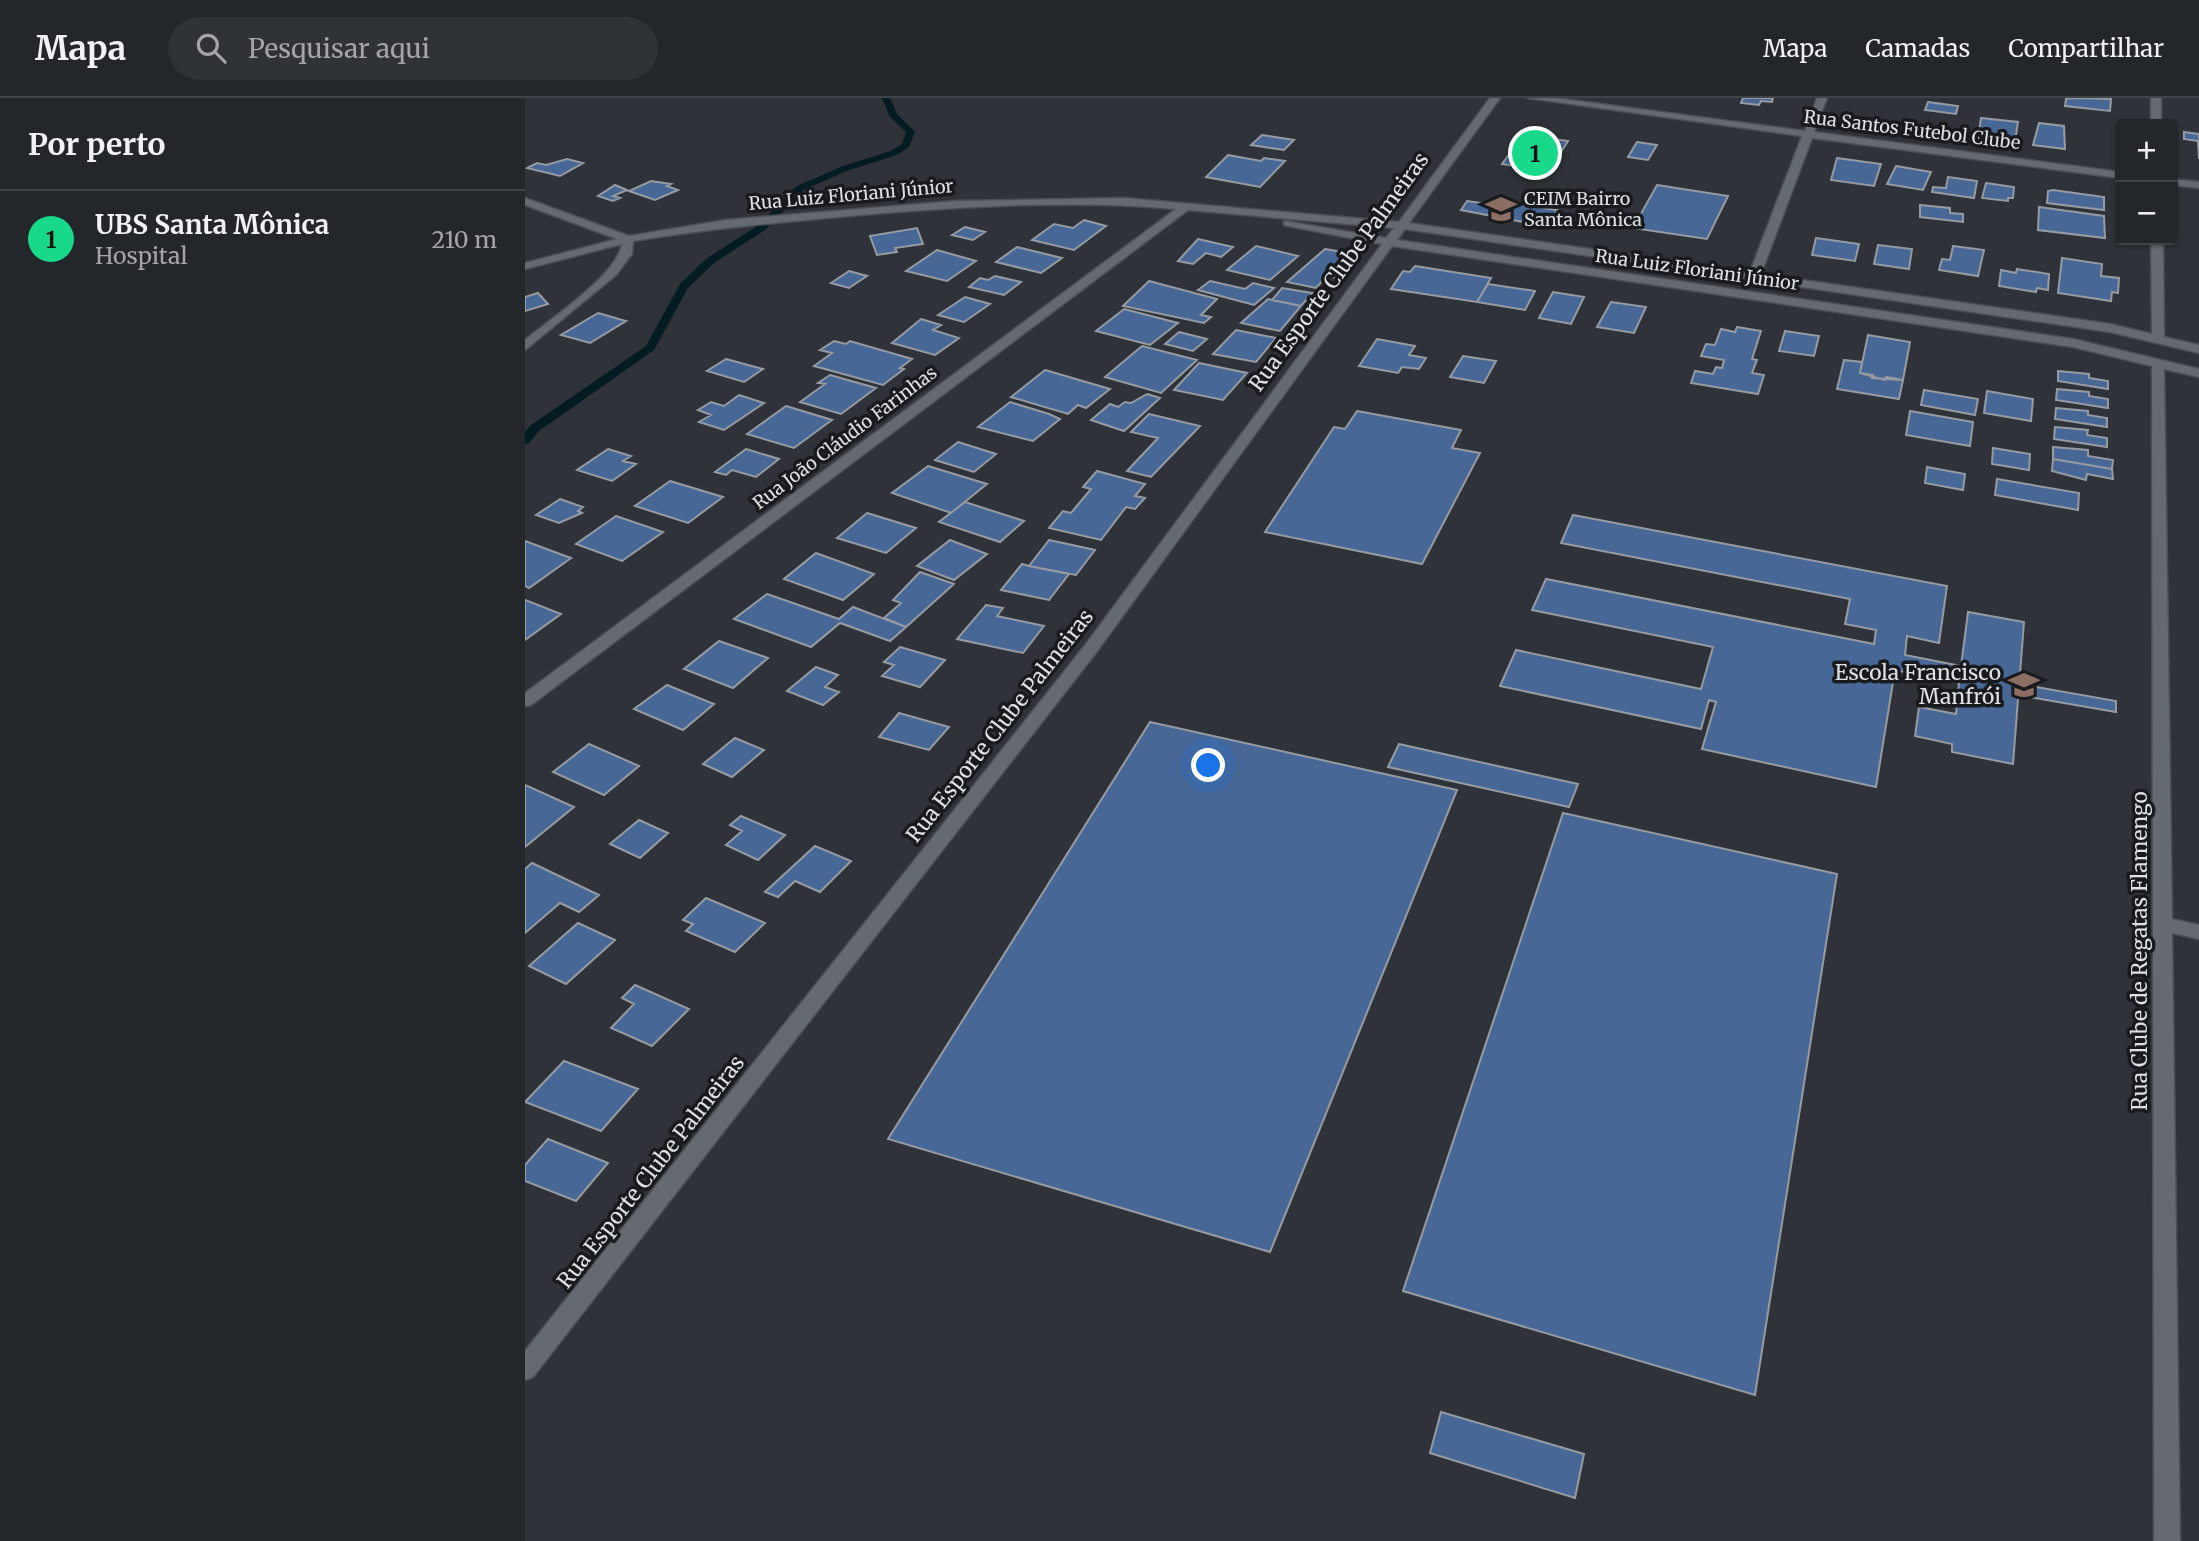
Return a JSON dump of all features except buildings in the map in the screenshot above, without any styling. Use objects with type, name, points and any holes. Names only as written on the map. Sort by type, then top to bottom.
[{"type":"street","name":"Rua Esporte Clube Palmeiras","points":[[525,1369],[1092,647],[1495,98]]},
{"type":"street","name":"Rua Santos Futebol Clube","points":[[1533,98],[2115,174]]},
{"type":"street","points":[[1754,276],[1822,98]]},
{"type":"street","points":[[2156,98],[2156,119]]},
{"type":"street","points":[[2178,183],[2199,186]]},
{"type":"street","name":"Rua Luiz Floriani Júnior","points":[[525,201],[628,239],[726,223],[787,217],[1042,201],[1188,205],[1401,225],[2158,338],[2199,349]]},
{"type":"street","name":"Rua Luiz Floriani Júnior","points":[[1188,205],[1389,242],[2073,343],[2158,361],[2199,373]]},
{"type":"street","name":"Rua João Cláudio Farinhas","points":[[525,701],[1188,205]]},
{"type":"street","points":[[525,266],[628,239],[626,254],[612,273],[525,346]]},
{"type":"street","points":[[2157,245],[2158,338]]},
{"type":"street","name":"Rua Clube de Regatas Flamengo","points":[[2158,361],[2167,1541]]},
{"type":"street","points":[[2162,923],[2199,932]]},
{"type":"waterway","points":[[525,440],[535,428],[650,348],[684,286],[710,261],[761,228],[800,188],[846,168],[894,153],[906,145],[911,132],[893,115],[886,98]]},
{"type":"place","name":"UBS Santa Mônica","points":[[1535,153]]},
{"type":"place","name":"CEIM Bairro Santa Mônica","points":[[1501,209]]},
{"type":"place","name":"Escola Francisco Manfrói","points":[[2024,685]]}]
